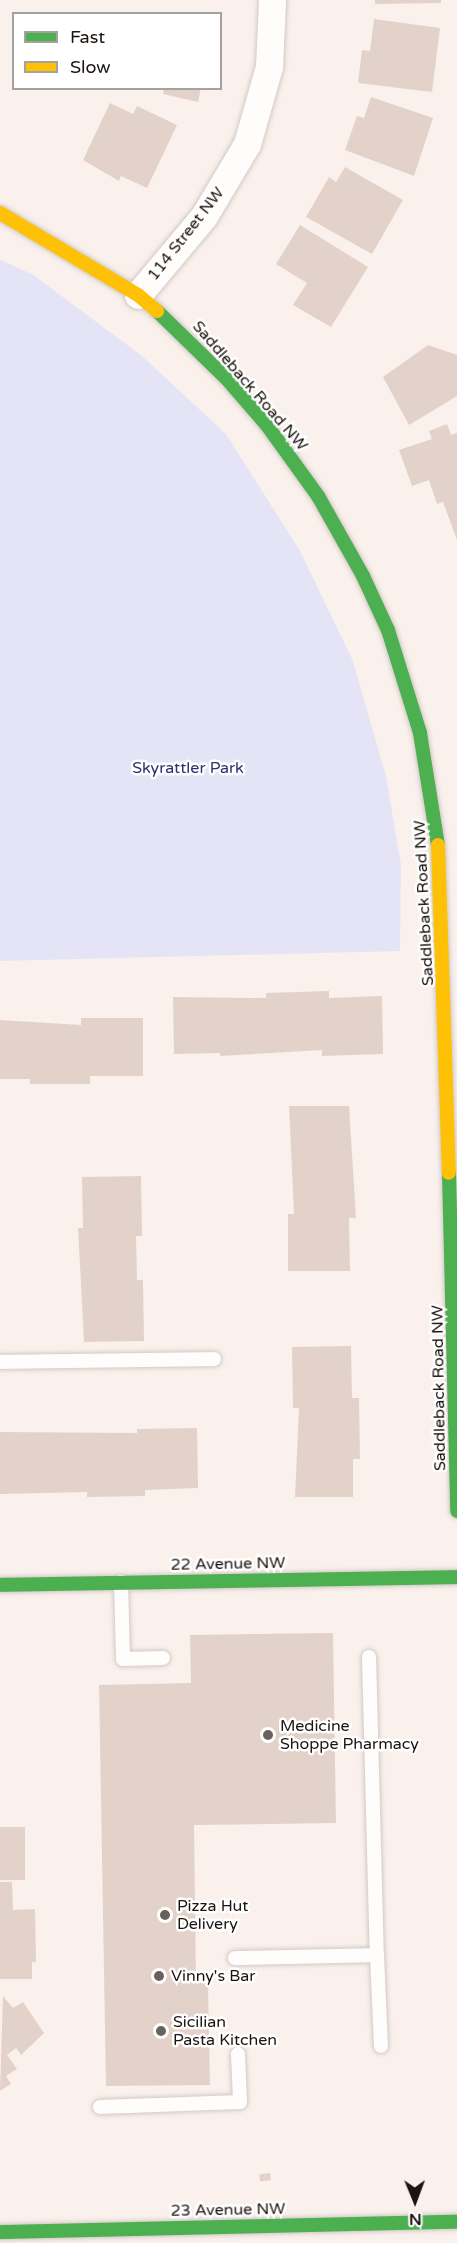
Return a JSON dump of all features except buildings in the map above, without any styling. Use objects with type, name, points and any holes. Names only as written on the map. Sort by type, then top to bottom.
[{"type":"street","name":"114 Street NW","points":[[138,295],[204,216],[247,144],[269,67],[272,0]]},
{"type":"street","name":"Saddleback Road NW","points":[[0,213],[138,295],[175,326],[232,386],[273,433],[318,496],[363,576],[388,630],[420,733],[441,860],[457,1511]]},
{"type":"street","name":"22 Avenue NW","points":[[0,1585],[457,1577]]},
{"type":"street","name":"23 Avenue NW","points":[[0,2232],[457,2222]]},
{"type":"lane","points":[[0,1362],[214,1359]]},
{"type":"lane","points":[[121,1582],[123,1659],[163,1658]]},
{"type":"lane","points":[[369,1657],[381,2046]]},
{"type":"lane","points":[[235,1958],[377,1954]]},
{"type":"lane","points":[[100,2107],[240,2102],[238,2054]]},
{"type":"green space","name":"Skyrattler Park","points":[[0,260],[32,274],[142,356],[226,434],[300,551],[353,661],[386,776],[401,865],[400,951],[0,961]]},
{"type":"traffic: fast","points":[[157,311],[226,378],[266,424],[318,496],[363,576],[388,630],[420,733],[438,845]]},
{"type":"traffic: fast","points":[[449,1173],[457,1511]]},
{"type":"traffic: fast","points":[[0,1585],[457,1577]]},
{"type":"traffic: fast","points":[[0,2232],[457,2222]]},
{"type":"traffic: slow","points":[[0,213],[138,295],[157,311]]},
{"type":"traffic: slow","points":[[438,845],[449,1173]]},
{"type":"place","name":"Medicine Shoppe Pharmacy","points":[[268,1735]]},
{"type":"place","name":"Pizza Hut Delivery","points":[[165,1915]]},
{"type":"place","name":"Vinny's Bar","points":[[159,1976]]},
{"type":"place","name":"Sicilian Pasta Kitchen","points":[[161,2031]]}]
